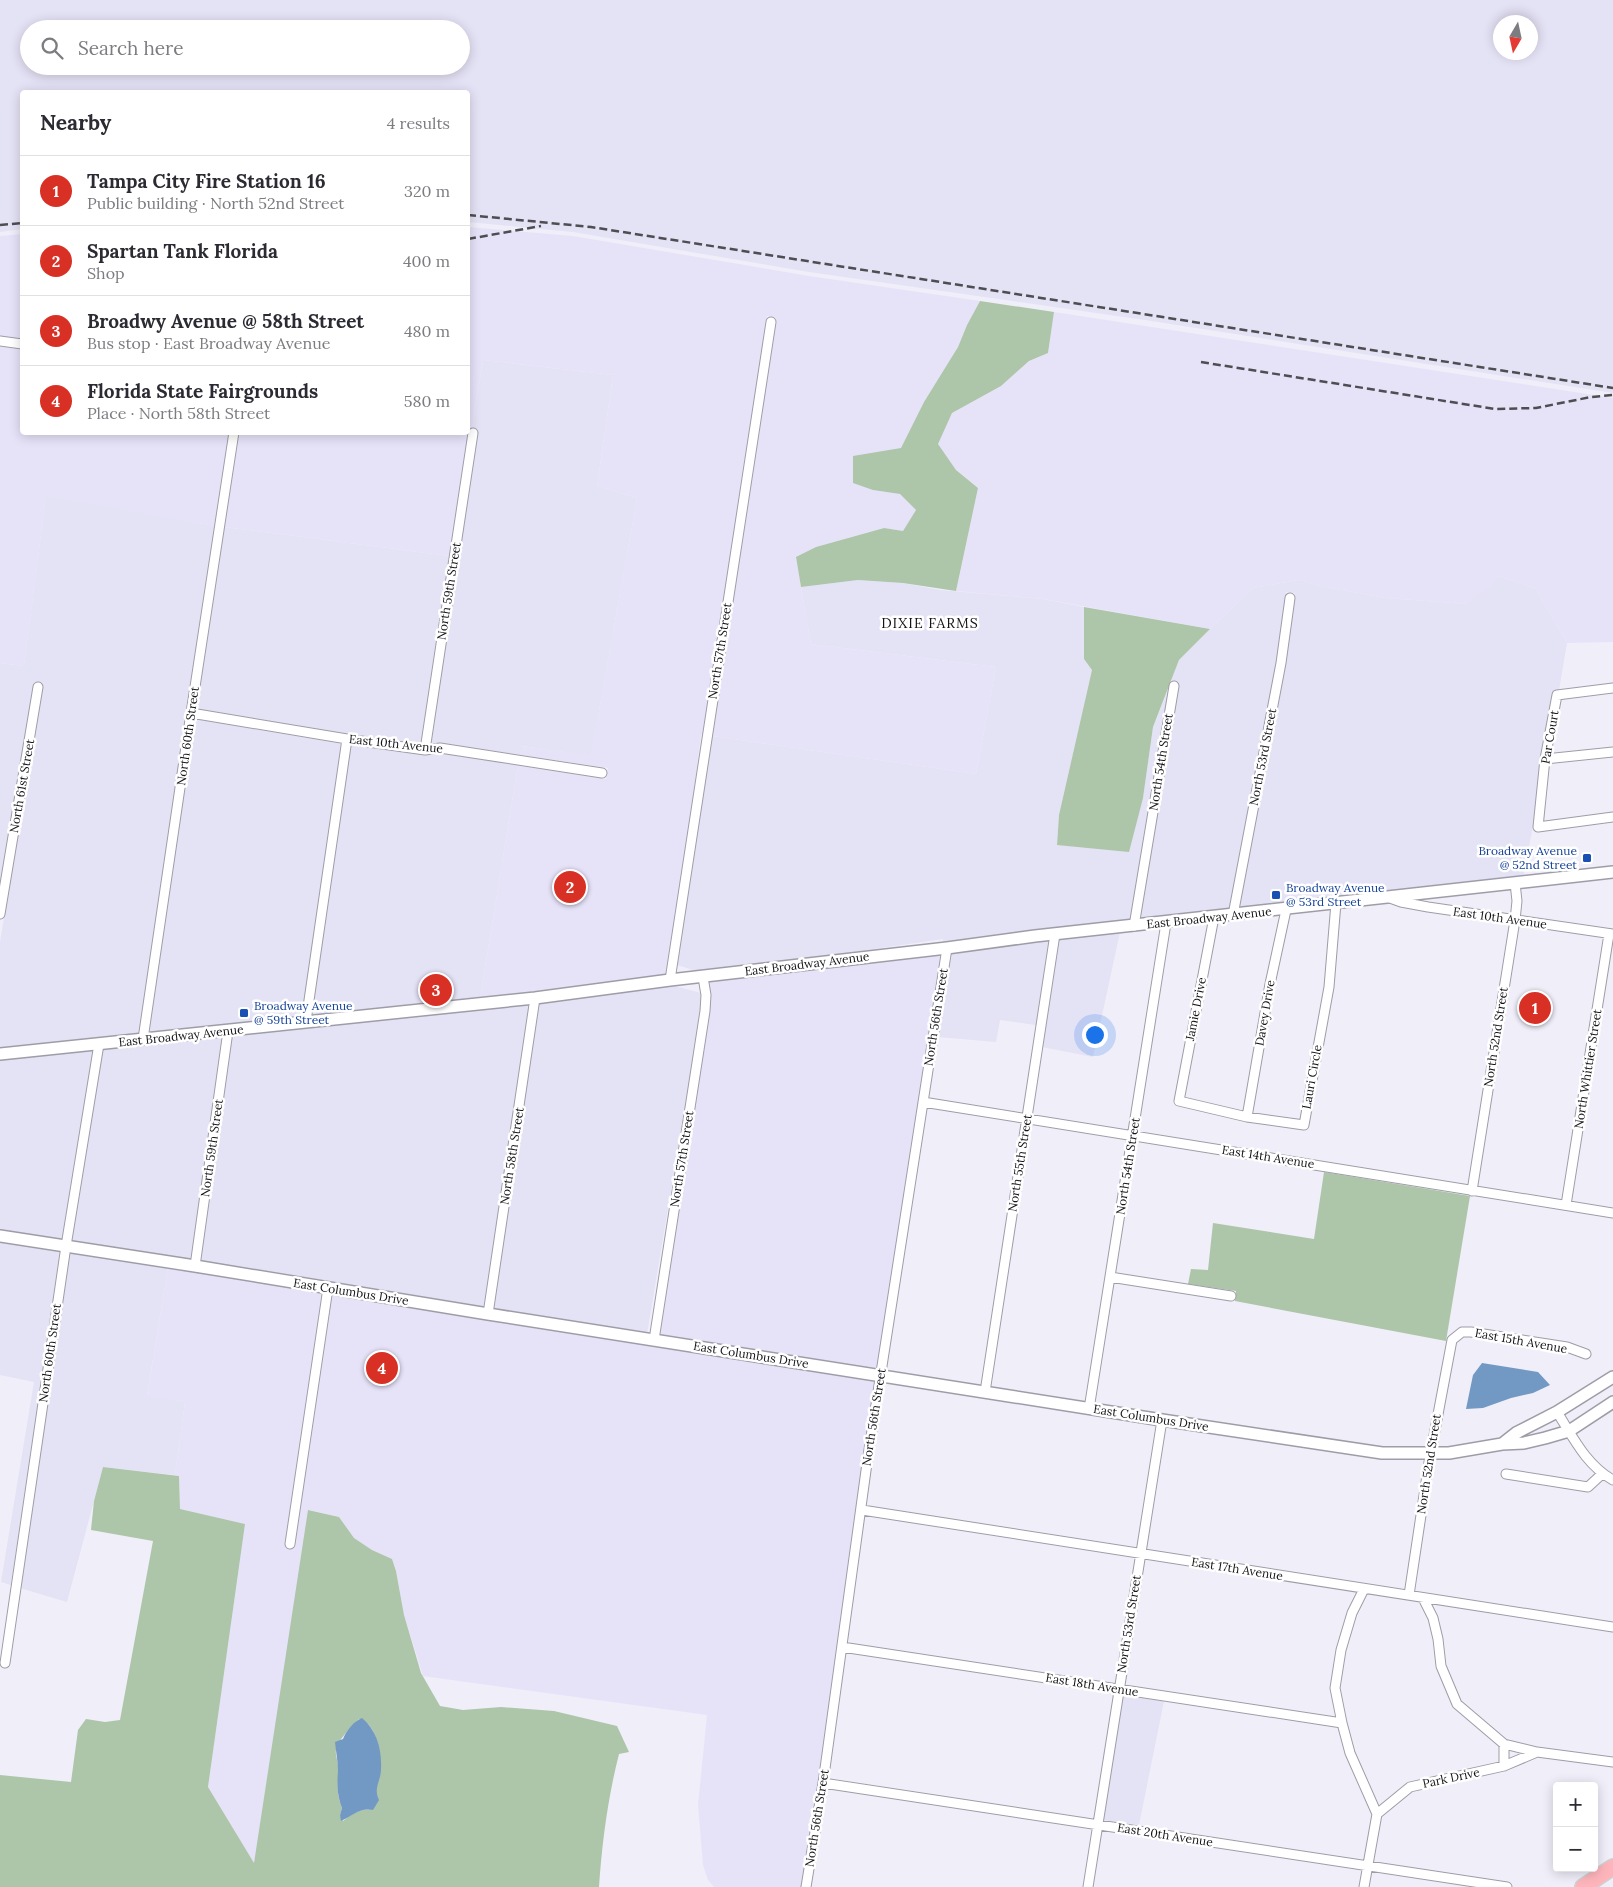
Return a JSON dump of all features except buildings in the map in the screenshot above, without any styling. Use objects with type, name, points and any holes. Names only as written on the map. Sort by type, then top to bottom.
[{"type":"highway","points":[[1583,1887],[1613,1867]]},
{"type":"main road","name":"East Broadway Avenue","points":[[0,1054],[535,998],[1055,934],[1286,910],[1387,896],[1613,872]]},
{"type":"main road","name":"East Columbus Drive","points":[[0,1236],[1362,1451],[1431,1454],[1469,1451],[1502,1444],[1524,1443],[1568,1431],[1613,1402]]},
{"type":"main road","name":"East Columbus Drive","points":[[1502,1444],[1516,1433],[1557,1412],[1613,1377]]},
{"type":"street","name":"North 57th Street","points":[[670,980],[771,322]]},
{"type":"street","points":[[0,341],[20,344]]},
{"type":"street","name":"North 59th Street","points":[[425,750],[473,433]]},
{"type":"street","name":"North 60th Street","points":[[143,1039],[234,435]]},
{"type":"street","name":"North 53rd Street","points":[[1233,915],[1281,663],[1290,598]]},
{"type":"street","name":"North 54th Street","points":[[1134,926],[1174,686]]},
{"type":"street","name":"North 61st Street","points":[[0,914],[38,687]]},
{"type":"street","name":"Par Court","points":[[1613,688],[1557,695],[1545,759],[1538,827],[1613,817]]},
{"type":"street","name":"East 10th Avenue","points":[[191,713],[347,739],[425,750],[440,748],[602,773]]},
{"type":"street","points":[[306,1021],[347,739]]},
{"type":"street","points":[[1545,759],[1613,752]]},
{"type":"street","name":"North 52nd Street","points":[[1472,1191],[1518,901],[1515,883]]},
{"type":"street","name":"East 10th Avenue","points":[[1387,896],[1401,902],[1611,934]]},
{"type":"street","name":"Lauri Circle","points":[[1179,1101],[1247,1117],[1304,1125],[1329,988],[1336,903]]},
{"type":"street","name":"Davey Drive","points":[[1247,1117],[1270,984],[1286,910]]},
{"type":"street","name":"Jamie Drive","points":[[1179,1101],[1214,917]]},
{"type":"street","name":"North 54th Street","points":[[1089,1409],[1166,923]]},
{"type":"street","name":"North 55th Street","points":[[985,1392],[1055,934]]},
{"type":"street","name":"North Whittier Street","points":[[1566,1205],[1611,934]]},
{"type":"street","name":"North 56th Street","points":[[806,1887],[823,1783],[880,1376],[947,948]]},
{"type":"street","name":"North 57th Street","points":[[654,1340],[705,1012],[706,995],[703,977]]},
{"type":"street","name":"North 58th Street","points":[[488,1314],[535,998]]},
{"type":"street","name":"North 59th Street","points":[[195,1266],[228,1031]]},
{"type":"street","name":"North 60th Street","points":[[5,1662],[66,1246],[99,1044]]},
{"type":"street","name":"East 14th Avenue","points":[[923,1102],[1613,1213]]},
{"type":"street","points":[[1110,1277],[1231,1296]]},
{"type":"street","points":[[290,1544],[328,1288]]},
{"type":"street","name":"East 15th Avenue","points":[[1456,1335],[1471,1332],[1567,1347],[1586,1354]]},
{"type":"street","name":"North 52nd Street","points":[[1409,1596],[1449,1348],[1456,1335]]},
{"type":"street","points":[[1557,1412],[1585,1456],[1602,1474],[1613,1480]]},
{"type":"street","name":"North 53rd Street","points":[[1088,1887],[1162,1420]]},
{"type":"street","points":[[1506,1474],[1588,1487],[1602,1474]]},
{"type":"street","name":"East 17th Avenue","points":[[862,1510],[1613,1627]]},
{"type":"street","points":[[1364,1589],[1352,1613],[1341,1650],[1336,1688],[1342,1723],[1350,1753],[1377,1814],[1364,1887]]},
{"type":"street","points":[[1423,1598],[1433,1618],[1441,1666],[1457,1704],[1504,1744],[1537,1752],[1613,1762]]},
{"type":"street","name":"East 18th Avenue","points":[[842,1648],[1342,1723]]},
{"type":"street","points":[[1504,1744],[1504,1766]]},
{"type":"street","name":"Park Drive","points":[[1377,1814],[1410,1787],[1504,1766],[1537,1752]]},
{"type":"street","name":"East 20th Avenue","points":[[823,1783],[1506,1887]]},
{"type":"shaded area","points":[[0,0],[1613,0],[1613,393],[1145,320],[809,272],[573,232],[470,222],[470,90],[20,90],[20,229],[0,232]]},
{"type":"shaded area","points":[[470,227],[573,236],[809,276],[980,301],[958,347],[924,402],[901,448],[873,490],[900,494],[916,510],[903,531],[883,528],[816,547],[796,558],[811,644],[996,667],[976,774],[712,736],[776,318],[767,316],[703,734],[701,735],[690,822],[666,975],[480,998],[518,765],[606,779],[608,768],[520,755],[521,746],[591,755],[637,498],[597,486],[613,375],[483,360],[472,428],[470,428]]},
{"type":"shaded area","points":[[20,234],[20,339],[0,336],[0,236]]},
{"type":"shaded area","points":[[1054,312],[1613,398],[1613,642],[1567,643],[1536,589],[1498,576],[1493,584],[1466,604],[1386,598],[1320,586],[1299,580],[1253,588],[1210,629],[1043,599],[956,591],[978,488],[956,470],[937,444],[952,413],[1001,386],[1029,361],[1048,353]]},
{"type":"shaded area","points":[[0,346],[20,350],[20,435],[230,435],[215,526],[46,496],[24,666],[0,663]]},
{"type":"shaded area","points":[[483,360],[613,375],[597,486],[637,498],[591,756],[522,746],[520,755],[441,743],[431,744],[478,429],[472,428]]},
{"type":"shaded area","points":[[239,435],[468,435],[449,556],[224,527]]},
{"type":"shaded area","points":[[46,495],[215,526],[139,1034],[0,1049],[0,942],[43,683],[34,682],[0,885],[0,663],[24,666]]},
{"type":"shaded area","points":[[224,527],[449,556],[421,744],[196,709]]},
{"type":"shaded area","points":[[1498,576],[1536,589],[1567,643],[1559,690],[1553,694],[1540,755],[1535,816],[1523,877],[1385,890],[1384,892],[1239,909],[1286,664],[1295,593],[1286,592],[1277,662],[1229,910],[1140,920],[1179,682],[1171,681],[1179,660],[1210,629],[1253,588],[1299,580],[1320,586],[1386,598],[1466,604]]},
{"type":"shaded area","points":[[858,580],[903,583],[940,590],[1043,599],[1084,607],[1084,659],[1092,670],[1059,815],[1057,845],[1143,798],[1153,727],[1169,688],[1130,921],[1051,928],[943,943],[943,939],[700,972],[677,965],[712,736],[976,774],[996,667],[811,644],[801,587]]},
{"type":"shaded area","points":[[195,719],[342,744],[302,1016],[149,1033]]},
{"type":"shaded area","points":[[351,745],[429,755],[440,753],[518,765],[480,998],[312,1015]]},
{"type":"shaded area","points":[[1120,932],[1093,1057],[1042,1047],[1059,939]]},
{"type":"shaded area","points":[[1049,940],[1036,1025],[1000,1020],[996,1042],[938,1037],[951,953]]},
{"type":"shaded area","points":[[942,954],[877,1370],[659,1336],[710,1012],[708,981]]},
{"type":"shaded area","points":[[671,985],[701,993],[701,1011],[647,1334],[493,1310],[539,1003]]},
{"type":"shaded area","points":[[530,1004],[484,1308],[200,1261],[232,1036],[306,1026]]},
{"type":"shaded area","points":[[223,1037],[191,1260],[71,1242],[103,1049]]},
{"type":"shaded area","points":[[93,1050],[62,1240],[0,1231],[0,1060]]},
{"type":"shaded area","points":[[0,1241],[60,1251],[11,1585],[1,1582],[34,1382],[0,1375]]},
{"type":"shaded area","points":[[70,1252],[168,1267],[147,1395],[185,1402],[175,1475],[103,1467],[67,1602],[20,1588]]},
{"type":"shaded area","points":[[168,1267],[323,1292],[285,1548],[294,1549],[332,1294],[875,1380],[802,1887],[714,1887],[708,1880],[703,1865],[698,1805],[707,1715],[423,1676],[404,1615],[392,1559],[372,1550],[354,1538],[339,1517],[309,1510],[254,1864],[208,1787],[245,1524],[180,1509],[179,1476],[175,1475],[185,1402],[147,1396]]},
{"type":"shaded area","points":[[1123,1695],[1164,1701],[1139,1825],[1103,1820]]},
{"type":"green space","points":[[980,301],[1054,312],[1048,353],[1029,361],[1001,386],[952,413],[938,444],[956,470],[978,488],[956,591],[903,583],[858,580],[801,587],[796,557],[816,547],[884,528],[903,531],[916,510],[900,494],[873,490],[853,483],[853,456],[901,448],[924,402],[958,347]]},
{"type":"green space","points":[[1084,607],[1210,629],[1179,660],[1153,727],[1143,798],[1129,852],[1057,845],[1059,815],[1092,670],[1084,659]]},
{"type":"green space","points":[[1324,1172],[1470,1196],[1446,1341],[1235,1301],[1236,1291],[1188,1284],[1191,1269],[1208,1270],[1213,1223],[1314,1239]]},
{"type":"green space","points":[[103,1467],[179,1476],[180,1509],[245,1524],[208,1787],[254,1863],[308,1510],[339,1517],[354,1538],[372,1550],[392,1559],[404,1615],[421,1673],[440,1706],[463,1710],[501,1707],[554,1711],[617,1726],[629,1752],[619,1754],[615,1770],[606,1820],[599,1887],[0,1887],[0,1775],[71,1782],[78,1730],[86,1719],[105,1722],[120,1720],[153,1541],[91,1530],[94,1501]],"holes":[[[359,1719],[368,1725],[374,1734],[378,1746],[379,1759],[373,1810],[361,1811],[343,1821],[340,1815],[342,1808],[338,1791],[337,1746]]]},
{"type":"water","points":[[1482,1363],[1538,1372],[1550,1385],[1533,1393],[1511,1398],[1483,1408],[1466,1409],[1473,1375]]},
{"type":"water","points":[[362,1718],[375,1734],[381,1755],[381,1769],[377,1788],[379,1800],[373,1810],[360,1811],[341,1821],[342,1808],[338,1790],[335,1742],[343,1739],[356,1721]]},
{"type":"railway","points":[[470,215],[591,227],[1613,388]]},
{"type":"railway","points":[[0,225],[20,223]]},
{"type":"railway","points":[[470,239],[541,226]]},
{"type":"railway","points":[[1201,362],[1495,409],[1536,408],[1591,397],[1613,395]]},
{"type":"place","name":"Broadway Avenue @ 52nd Street","points":[[1587,858]]},
{"type":"place","name":"Spartan Tank Florida","points":[[570,887]]},
{"type":"place","name":"Broadway Avenue @ 53rd Street","points":[[1276,895]]},
{"type":"place","name":"Broadwy Avenue @ 58th Street","points":[[436,990]]},
{"type":"place","name":"Tampa City Fire Station 16","points":[[1535,1008]]},
{"type":"place","name":"Broadway Avenue @ 59th Street","points":[[244,1013]]},
{"type":"place","name":"Florida State Fairgrounds","points":[[382,1368]]},
{"type":"district","name":"DIXIE FARMS","points":[[930,623]]}]
